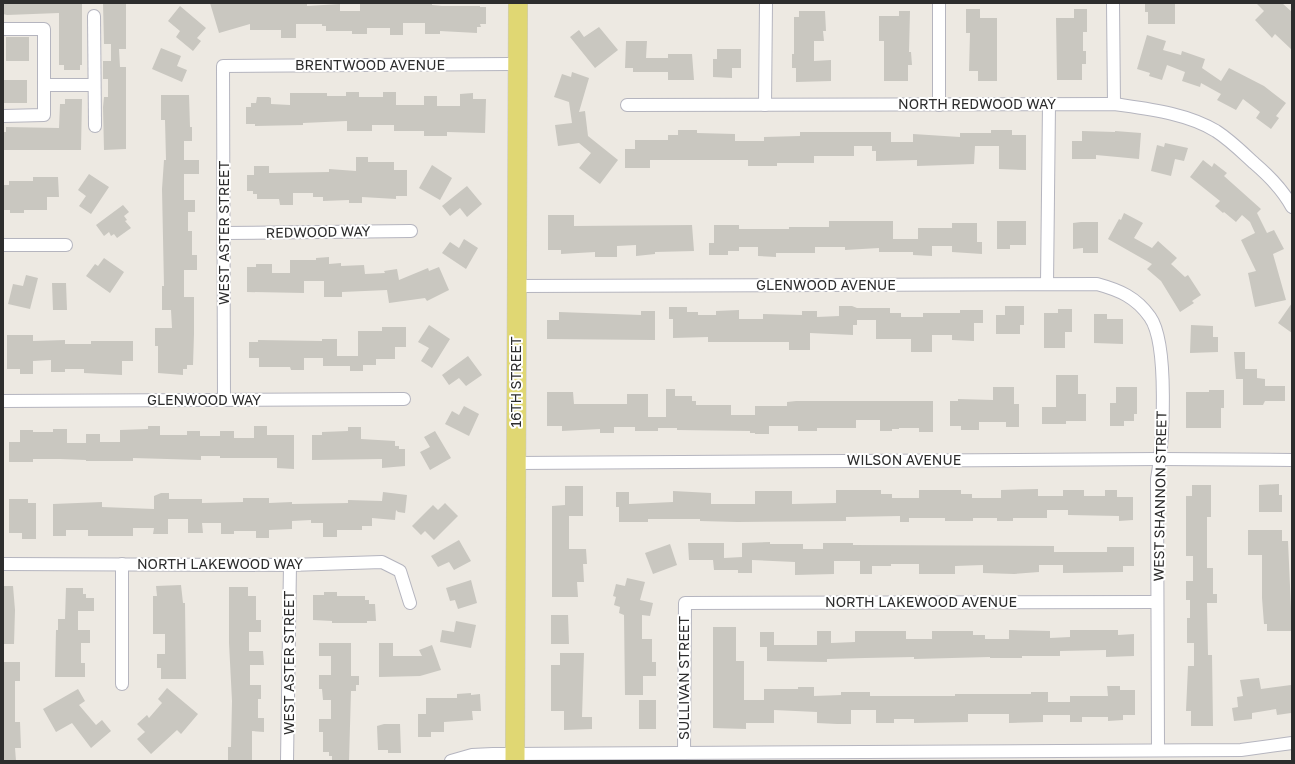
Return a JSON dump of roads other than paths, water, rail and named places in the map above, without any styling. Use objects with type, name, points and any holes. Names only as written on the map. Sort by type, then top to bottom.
[{"type":"main road","name":"16TH STREET","points":[[515,758],[518,3]]},
{"type":"street","points":[[765,105],[766,3]]},
{"type":"street","points":[[939,3],[940,105]]},
{"type":"street","points":[[1113,3],[1114,104]]},
{"type":"street","points":[[94,16],[95,126]]},
{"type":"street","points":[[3,29],[44,29],[44,115],[3,116]]},
{"type":"street","name":"BRENTWOOD AVENUE","points":[[223,66],[517,64]]},
{"type":"street","name":"WEST ASTER STREET","points":[[223,66],[224,400]]},
{"type":"street","points":[[44,85],[94,85]]},
{"type":"street","points":[[1047,284],[1049,104]]},
{"type":"street","name":"NORTH REDWOOD WAY","points":[[627,105],[1114,104],[1168,113],[1216,131],[1260,168],[1286,196],[1292,206]]},
{"type":"street","name":"REDWOOD WAY","points":[[224,233],[411,231]]},
{"type":"street","points":[[3,245],[66,245]]},
{"type":"street","name":"GLENWOOD AVENUE","points":[[517,286],[1097,284],[1117,289],[1132,298]]},
{"type":"street","name":"WEST SHANNON STREET","points":[[1132,298],[1150,317],[1162,355],[1162,439],[1157,479],[1158,750]]},
{"type":"street","name":"GLENWOOD WAY","points":[[3,401],[404,400]]},
{"type":"street","name":"WILSON AVENUE","points":[[516,462],[1160,459],[1292,460]]},
{"type":"street","name":"NORTH LAKEWOOD WAY","points":[[3,564],[290,565],[382,562],[400,571],[410,604]]},
{"type":"street","points":[[122,564],[122,684]]},
{"type":"street","name":"WEST ASTER STREET","points":[[287,761],[290,565]]},
{"type":"street","name":"NORTH LAKEWOOD AVENUE","points":[[684,602],[1157,602]]},
{"type":"street","name":"SULLIVAN STREET","points":[[684,602],[684,753]]},
{"type":"street","points":[[451,761],[472,755],[515,758],[684,753],[1241,750],[1292,744]]}]
